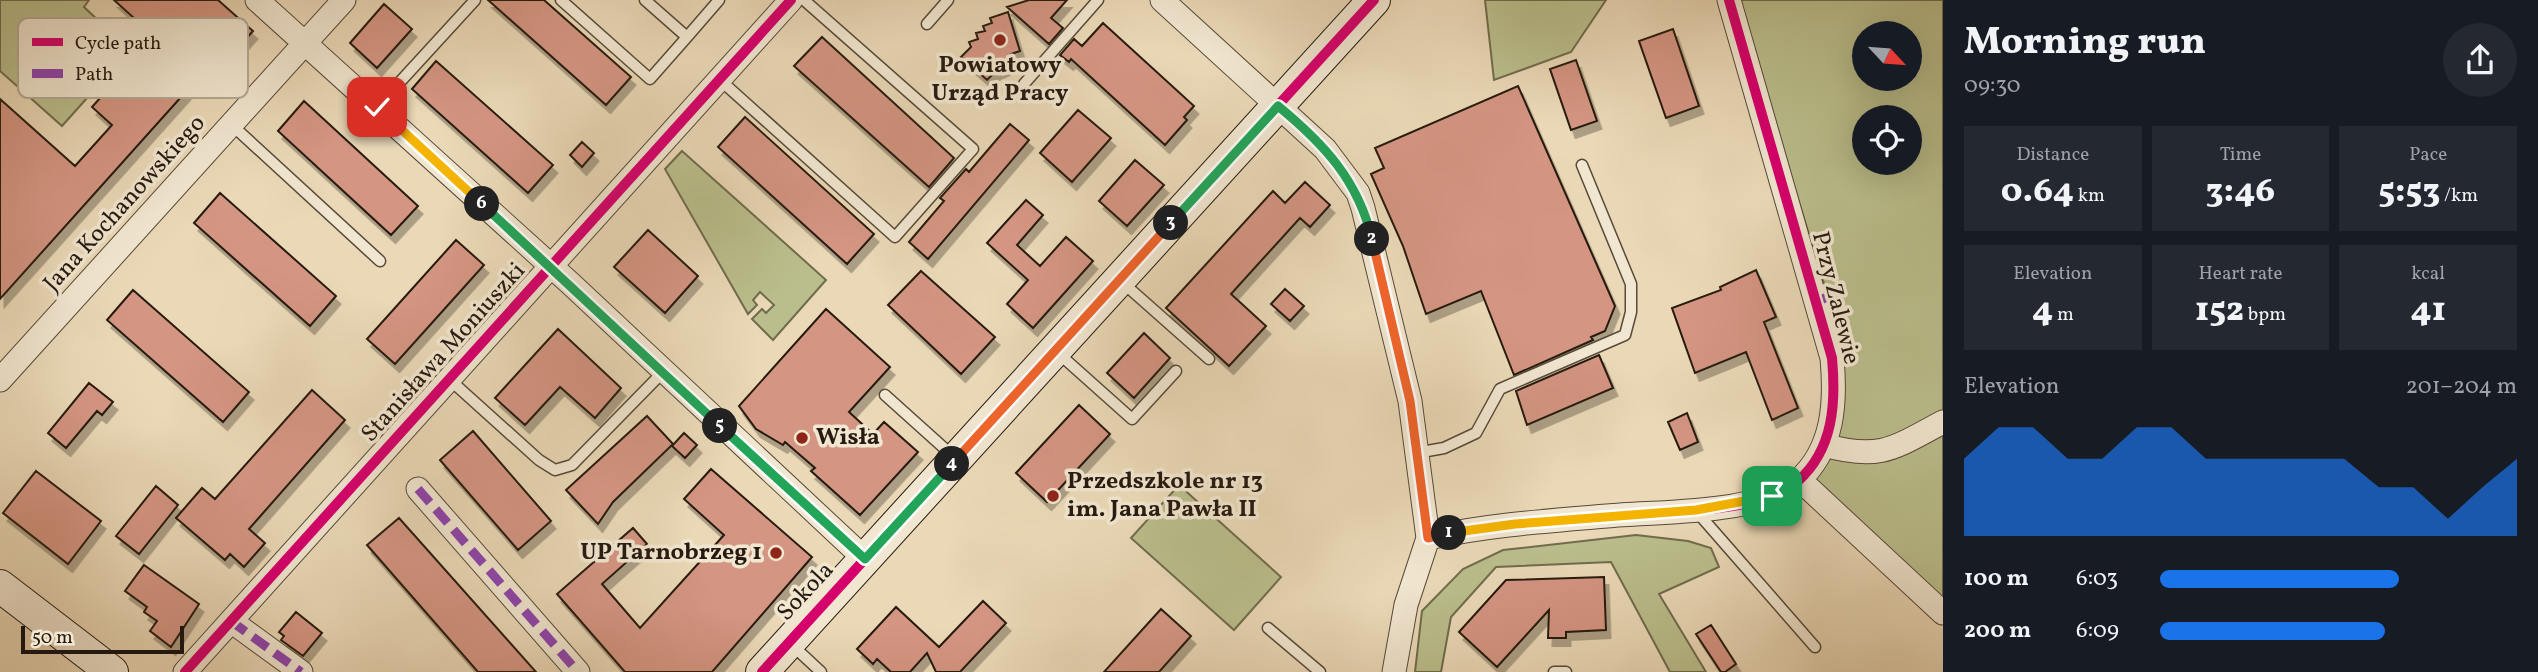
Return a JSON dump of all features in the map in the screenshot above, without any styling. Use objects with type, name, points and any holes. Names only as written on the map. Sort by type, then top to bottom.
[{"type":"street","points":[[257,0],[550,265],[662,373],[865,559]]},
{"type":"street","name":"Jana Kochanowskiego","points":[[0,380],[233,126],[344,0]]},
{"type":"street","name":"Stanisława Moniuszki","points":[[185,672],[791,0]]},
{"type":"street","points":[[1162,0],[1325,149],[1358,193],[1369,225],[1410,401],[1428,538],[1406,605],[1394,672]]},
{"type":"street","name":"Sokola","points":[[762,672],[1374,0]]},
{"type":"street","name":"Przy Zalewie","points":[[1428,538],[1515,524],[1696,510],[1758,500],[1787,489],[1800,480],[1824,445],[1834,403],[1832,358],[1729,0]]},
{"type":"street","points":[[1824,445],[1868,455],[1890,449],[1943,422]]},
{"type":"street","points":[[1800,480],[1943,613]]},
{"type":"street","points":[[418,489],[578,672]]},
{"type":"street","points":[[0,586],[112,672]]},
{"type":"street","points":[[231,621],[301,672]]},
{"type":"lane","points":[[377,107],[475,0]]},
{"type":"lane","points":[[561,0],[650,79],[719,0]]},
{"type":"lane","points":[[645,0],[687,37]]},
{"type":"lane","points":[[719,79],[895,237],[973,149],[804,0]]},
{"type":"lane","points":[[927,24],[948,0]]},
{"type":"lane","points":[[1024,84],[1098,0]]},
{"type":"lane","points":[[233,126],[380,261]]},
{"type":"lane","points":[[1416,453],[1444,448],[1476,433],[1500,389],[1625,335],[1631,312],[1631,284],[1581,165]]},
{"type":"lane","points":[[1120,280],[1209,359]]},
{"type":"lane","points":[[1055,350],[1132,419],[1177,371]]},
{"type":"lane","points":[[449,379],[539,460],[555,470],[572,465],[662,373]]},
{"type":"lane","points":[[885,395],[956,459]]},
{"type":"lane","points":[[1696,510],[1815,647]]},
{"type":"lane","points":[[1268,628],[1320,672]]},
{"type":"lane","points":[[789,642],[821,672]]},
{"type":"lane","points":[[1554,672],[1566,672]]},
{"type":"green space","points":[[0,0],[89,0],[84,7],[96,18],[18,18],[18,87],[0,71]]},
{"type":"green space","points":[[1485,0],[1606,0],[1571,52],[1494,80]]},
{"type":"green space","points":[[1737,0],[1943,0],[1943,602],[1812,485],[1842,363],[1830,303]]},
{"type":"green space","points":[[30,98],[87,98],[62,126]]},
{"type":"green space","points":[[682,151],[826,280],[773,340],[752,319],[762,309],[766,313],[774,305],[760,292],[753,300],[757,305],[748,314],[665,169]]},
{"type":"green space","points":[[1179,485],[1281,577],[1234,630],[1131,538]]},
{"type":"green space","points":[[1636,535],[1688,541],[1711,548],[1719,567],[1659,594],[1706,672],[1670,672],[1611,562],[1496,567],[1451,617],[1441,672],[1415,672],[1422,611],[1463,569],[1503,550]]},
{"type":"building","points":[[114,0],[218,0],[238,18],[134,18]]},
{"type":"building","points":[[488,0],[544,0],[631,77],[606,105]]},
{"type":"building","points":[[1029,0],[1067,0],[1051,18],[1063,28],[1049,44],[1007,7]]},
{"type":"building","points":[[384,4],[412,29],[377,68],[350,43]]},
{"type":"building","name":"Powiatowy Urząd Pracy","points":[[1008,12],[1020,51],[1011,54],[1013,59],[1004,62],[1006,67],[996,71],[987,80],[961,57],[971,47],[969,42],[978,39],[976,33],[985,31],[983,26],[992,23],[990,18]]},
{"type":"building","points":[[1103,23],[1194,106],[1184,117],[1187,120],[1165,145],[1071,59],[1069,62],[1060,55],[1074,39],[1082,46]]},
{"type":"building","points":[[1673,29],[1699,106],[1666,118],[1639,41]]},
{"type":"building","points":[[822,37],[954,158],[929,187],[794,66]]},
{"type":"building","points":[[1576,60],[1597,121],[1571,130],[1550,69]]},
{"type":"building","points":[[436,61],[553,165],[528,193],[412,89]]},
{"type":"building","points":[[1518,86],[1615,306],[1605,331],[1591,337],[1593,340],[1514,375],[1481,291],[1426,314],[1403,246],[1371,174],[1384,168],[1375,148]]},
{"type":"building","points":[[100,98],[180,98],[0,299],[0,99],[75,166],[112,125],[92,107]]},
{"type":"building","points":[[304,101],[418,206],[391,235],[278,131]]},
{"type":"building","points":[[1078,110],[1111,138],[1072,182],[1040,153]]},
{"type":"building","points":[[745,117],[874,234],[847,264],[718,147]]},
{"type":"building","points":[[1010,124],[1029,140],[928,259],[909,242],[944,201],[940,198],[966,169],[969,172]]},
{"type":"building","points":[[582,142],[594,153],[582,167],[570,155]]},
{"type":"building","points":[[1135,160],[1164,185],[1127,226],[1099,201]]},
{"type":"building","points":[[1305,182],[1330,205],[1310,227],[1300,218],[1231,294],[1266,326],[1229,366],[1166,308],[1273,191],[1285,203]]},
{"type":"building","points":[[220,193],[336,296],[310,326],[194,223]]},
{"type":"building","points":[[1026,200],[1043,215],[1017,245],[1040,266],[1066,237],[1093,261],[1033,328],[1007,304],[1028,280],[987,243]]},
{"type":"building","points":[[648,230],[698,276],[665,313],[614,267]]},
{"type":"building","points":[[456,240],[484,265],[395,364],[367,339]]},
{"type":"building","points":[[1756,270],[1776,317],[1764,322],[1798,408],[1772,420],[1746,352],[1695,373],[1672,308],[1721,290],[1720,287]]},
{"type":"building","points":[[921,271],[995,337],[961,374],[888,305]]},
{"type":"building","points":[[1285,289],[1304,306],[1290,321],[1271,304]]},
{"type":"building","points":[[133,290],[249,392],[223,422],[107,320]]},
{"type":"building","points":[[826,309],[890,367],[849,412],[873,434],[884,422],[918,452],[860,515],[811,471],[815,468],[785,442],[783,445],[756,429],[739,406]]},
{"type":"building","points":[[558,329],[621,388],[595,418],[560,387],[525,425],[495,398]]},
{"type":"building","points":[[1144,333],[1170,358],[1134,398],[1107,373]]},
{"type":"building","points":[[1599,355],[1613,388],[1527,425],[1516,391]]},
{"type":"building","points":[[89,383],[113,402],[102,415],[97,411],[66,448],[48,433]]},
{"type":"building","points":[[312,390],[345,420],[249,529],[265,543],[244,567],[230,554],[225,560],[176,518],[202,488],[215,499]]},
{"type":"building","points":[[1079,405],[1110,434],[1047,502],[1016,473]]},
{"type":"building","points":[[1687,413],[1698,442],[1680,450],[1668,422]]},
{"type":"building","points":[[647,416],[673,444],[613,502],[598,524],[566,490]]},
{"type":"building","points":[[473,431],[551,521],[518,550],[440,460]]},
{"type":"building","points":[[684,433],[697,445],[685,458],[672,446]]},
{"type":"building","points":[[711,469],[812,557],[712,672],[625,672],[557,594],[633,528],[647,544],[602,584],[640,628],[724,535],[684,499]]},
{"type":"building","points":[[36,471],[101,521],[68,564],[3,513]]},
{"type":"building","points":[[156,486],[178,505],[139,554],[116,536]]},
{"type":"building","points":[[399,518],[536,672],[478,672],[367,545]]},
{"type":"building","points":[[144,565],[199,604],[171,647],[150,631],[157,621],[144,612],[147,607],[125,591]]},
{"type":"building","points":[[1604,577],[1606,630],[1566,632],[1566,638],[1548,638],[1549,610],[1497,667],[1459,632],[1506,580]]},
{"type":"building","points":[[983,601],[1006,623],[960,672],[936,672],[927,653],[910,672],[891,672],[877,659],[873,664],[857,649],[896,607],[939,647]]},
{"type":"building","points":[[1161,609],[1191,636],[1159,672],[1104,672]]},
{"type":"building","points":[[296,612],[322,633],[303,656],[281,640],[284,636],[279,632]]},
{"type":"building","points":[[1711,625],[1736,664],[1725,672],[1721,672],[1696,634]]},
{"type":"marked path","points":[[1818,301],[1841,291]]},
{"type":"marked path","points":[[418,489],[578,672]]},
{"type":"marked path","points":[[231,621],[301,672]]},
{"type":"cycle path","points":[[185,672],[791,0]]},
{"type":"cycle path","points":[[762,672],[1374,0]]},
{"type":"cycle path","points":[[1428,538],[1517,524],[1734,506],[1781,492],[1798,481],[1819,454],[1830,424],[1832,358],[1729,0]]},
{"type":"place","name":"Powiatowy Urząd Pracy","points":[[1000,40]]},
{"type":"place","name":"Wisła","points":[[802,438]]},
{"type":"place","name":"Przedszkole nr 13 im. Jana Pawła II","points":[[1053,496]]},
{"type":"place","name":"UP Tarnobrzeg 1","points":[[776,553]]},
{"type":"route","points":[[377,107],[865,559],[1278,106],[1325,149],[1358,193],[1369,225],[1410,401],[1428,538],[1515,524],[1696,510],[1772,496]]}]
